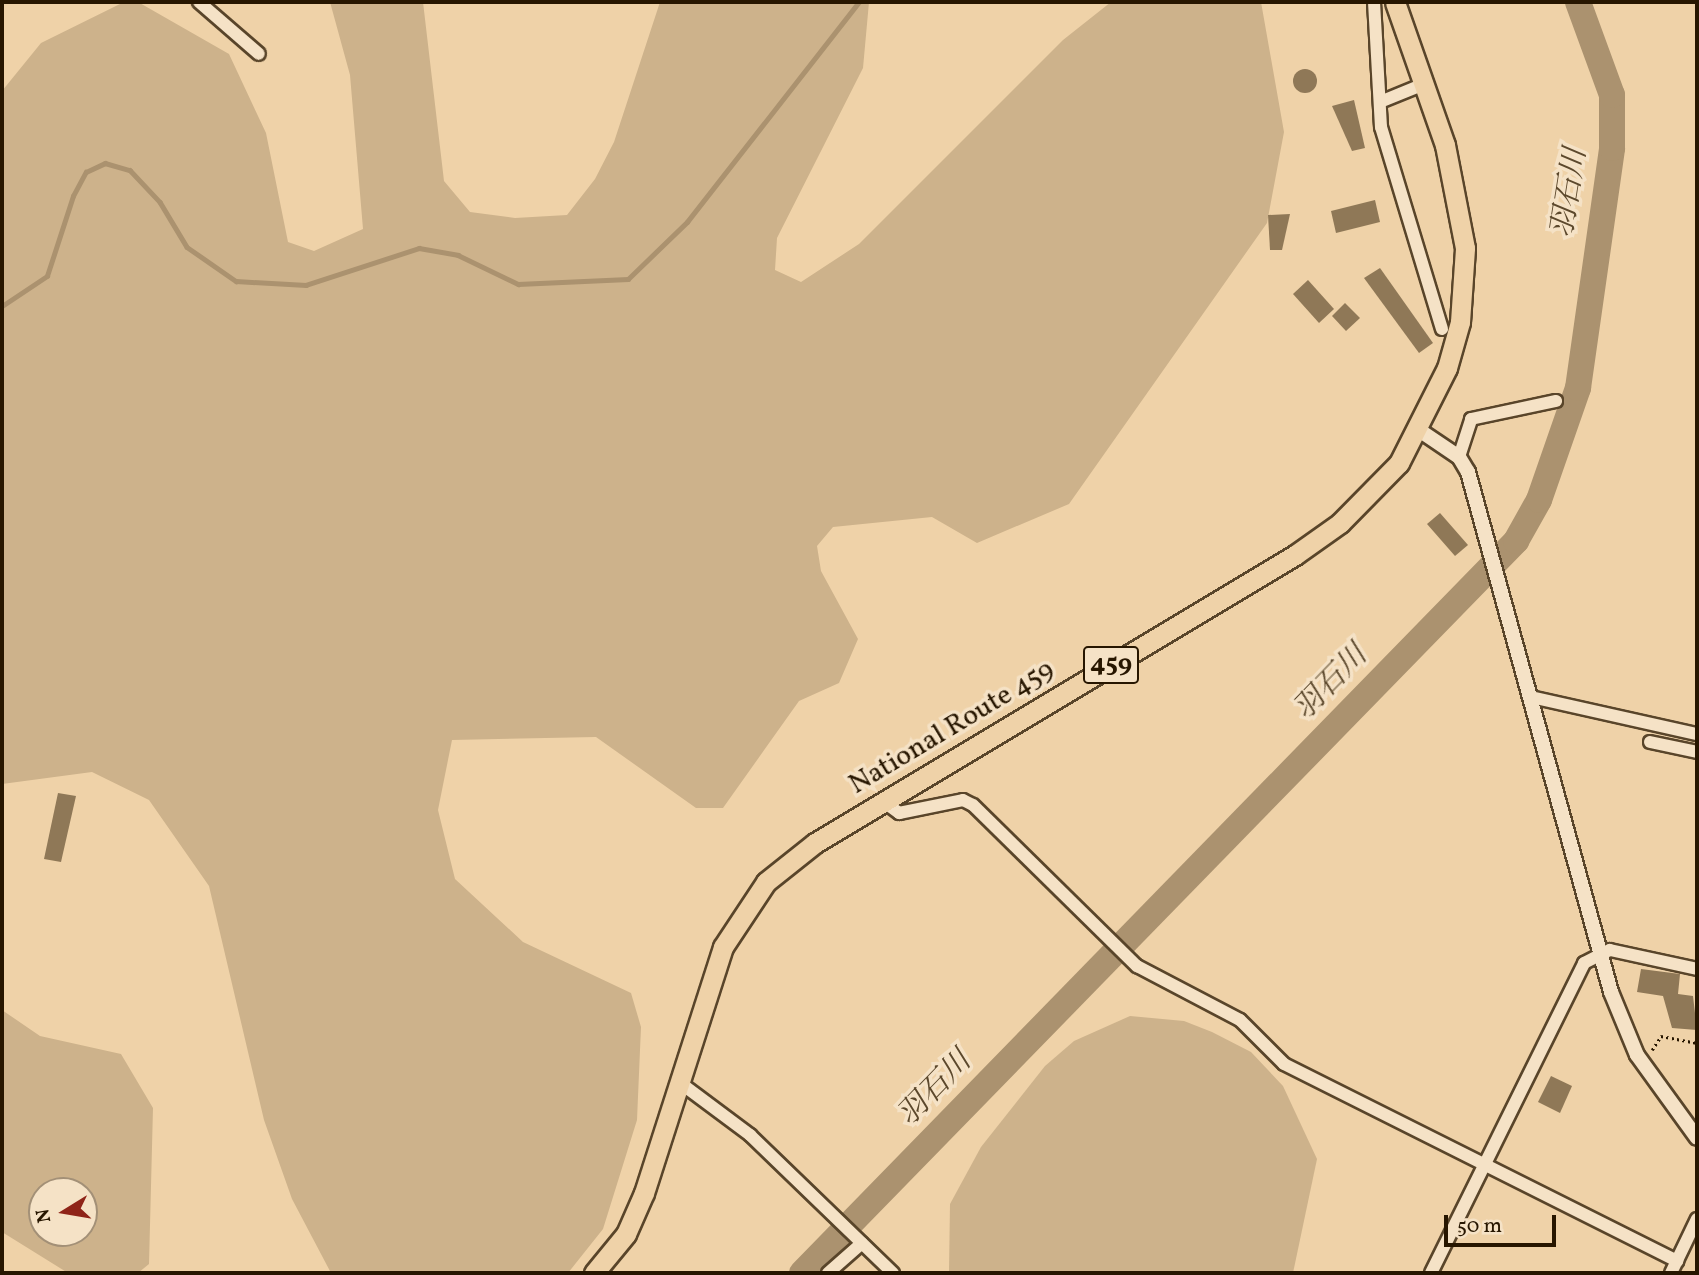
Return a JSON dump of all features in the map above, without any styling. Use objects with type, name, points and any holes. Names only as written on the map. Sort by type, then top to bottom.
[{"type":"highway","name":"National Route 459","points":[[594,1273],[630,1224],[679,1082],[707,984],[741,912],[790,861],[1295,555],[1375,490],[1419,430],[1447,368],[1464,284],[1461,214],[1424,84],[1395,2]]},
{"type":"street","points":[[199,2],[259,54]]},
{"type":"street","points":[[1374,2],[1380,102],[1392,174],[1442,329]]},
{"type":"street","points":[[1380,102],[1424,84]]},
{"type":"street","points":[[1459,457],[1471,419],[1556,401]]},
{"type":"street","points":[[1419,430],[1459,457],[1493,552],[1600,953],[1642,1065],[1697,1138]]},
{"type":"street","points":[[1531,697],[1697,734]]},
{"type":"street","points":[[1650,742],[1697,749]]},
{"type":"street","points":[[884,802],[899,813],[964,800],[973,805],[1124,954],[1240,1020],[1263,1047],[1310,1081],[1484,1166],[1674,1267],[1697,1219]]},
{"type":"street","points":[[1431,1273],[1584,963],[1600,953],[1697,969]]},
{"type":"street","points":[[679,1082],[750,1135],[893,1273]]},
{"type":"street","points":[[828,1273],[859,1240]]},
{"type":"path","points":[[1642,1065],[1661,1036],[1697,1043]]},
{"type":"shaded area","points":[[124,2],[138,2],[229,54],[266,133],[288,242],[314,251],[363,229],[350,75],[330,2],[423,2],[444,181],[470,212],[515,218],[567,215],[595,179],[614,142],[660,2],[869,2],[863,68],[777,238],[775,270],[801,282],[859,244],[1063,40],[1111,2],[1261,2],[1284,132],[1267,223],[1069,504],[977,543],[932,517],[833,527],[817,546],[821,571],[858,639],[839,683],[799,701],[723,808],[696,808],[596,737],[452,740],[438,810],[455,879],[523,942],[631,993],[641,1027],[637,1120],[603,1229],[568,1273],[331,1273],[292,1199],[264,1120],[209,886],[149,800],[92,772],[2,784],[2,91],[41,43]]},
{"type":"shaded area","points":[[2,1010],[40,1036],[121,1054],[153,1108],[149,1264],[138,1273],[68,1273],[2,1232]]},
{"type":"shaded area","points":[[1130,1016],[1184,1021],[1212,1032],[1251,1052],[1283,1086],[1317,1159],[1293,1273],[949,1273],[950,1204],[981,1147],[1045,1066],[1074,1041]]},
{"type":"building","points":[[1305,69],[1314,72],[1317,81],[1314,90],[1305,93],[1296,90],[1293,81],[1296,72]]},
{"type":"building","points":[[1354,100],[1365,148],[1352,151],[1332,106]]},
{"type":"building","points":[[1375,200],[1380,222],[1336,233],[1331,211]]},
{"type":"building","points":[[1290,214],[1282,250],[1270,250],[1268,215]]},
{"type":"building","points":[[1380,268],[1433,343],[1419,353],[1364,278]]},
{"type":"building","points":[[1308,280],[1334,309],[1319,323],[1293,294]]},
{"type":"building","points":[[1345,303],[1360,318],[1346,331],[1332,316]]},
{"type":"building","points":[[1440,513],[1468,545],[1455,556],[1427,524]]},
{"type":"building","points":[[58,793],[76,796],[61,862],[44,859]]},
{"type":"building","points":[[1641,969],[1680,974],[1678,994],[1693,996],[1697,1030],[1672,1028],[1663,996],[1637,992]]},
{"type":"building","points":[[1551,1076],[1572,1086],[1560,1113],[1538,1102]]},
{"type":"waterway","points":[[2,306],[47,276],[73,196],[86,172],[105,163],[130,170],[160,202],[187,247],[236,281],[306,285],[419,248],[458,255],[518,284],[628,279],[687,222],[859,2]]},
{"type":"waterway","name":"羽石川","points":[[802,1273],[1516,541],[1539,500],[1578,388],[1612,148],[1612,95],[1578,2]]}]
